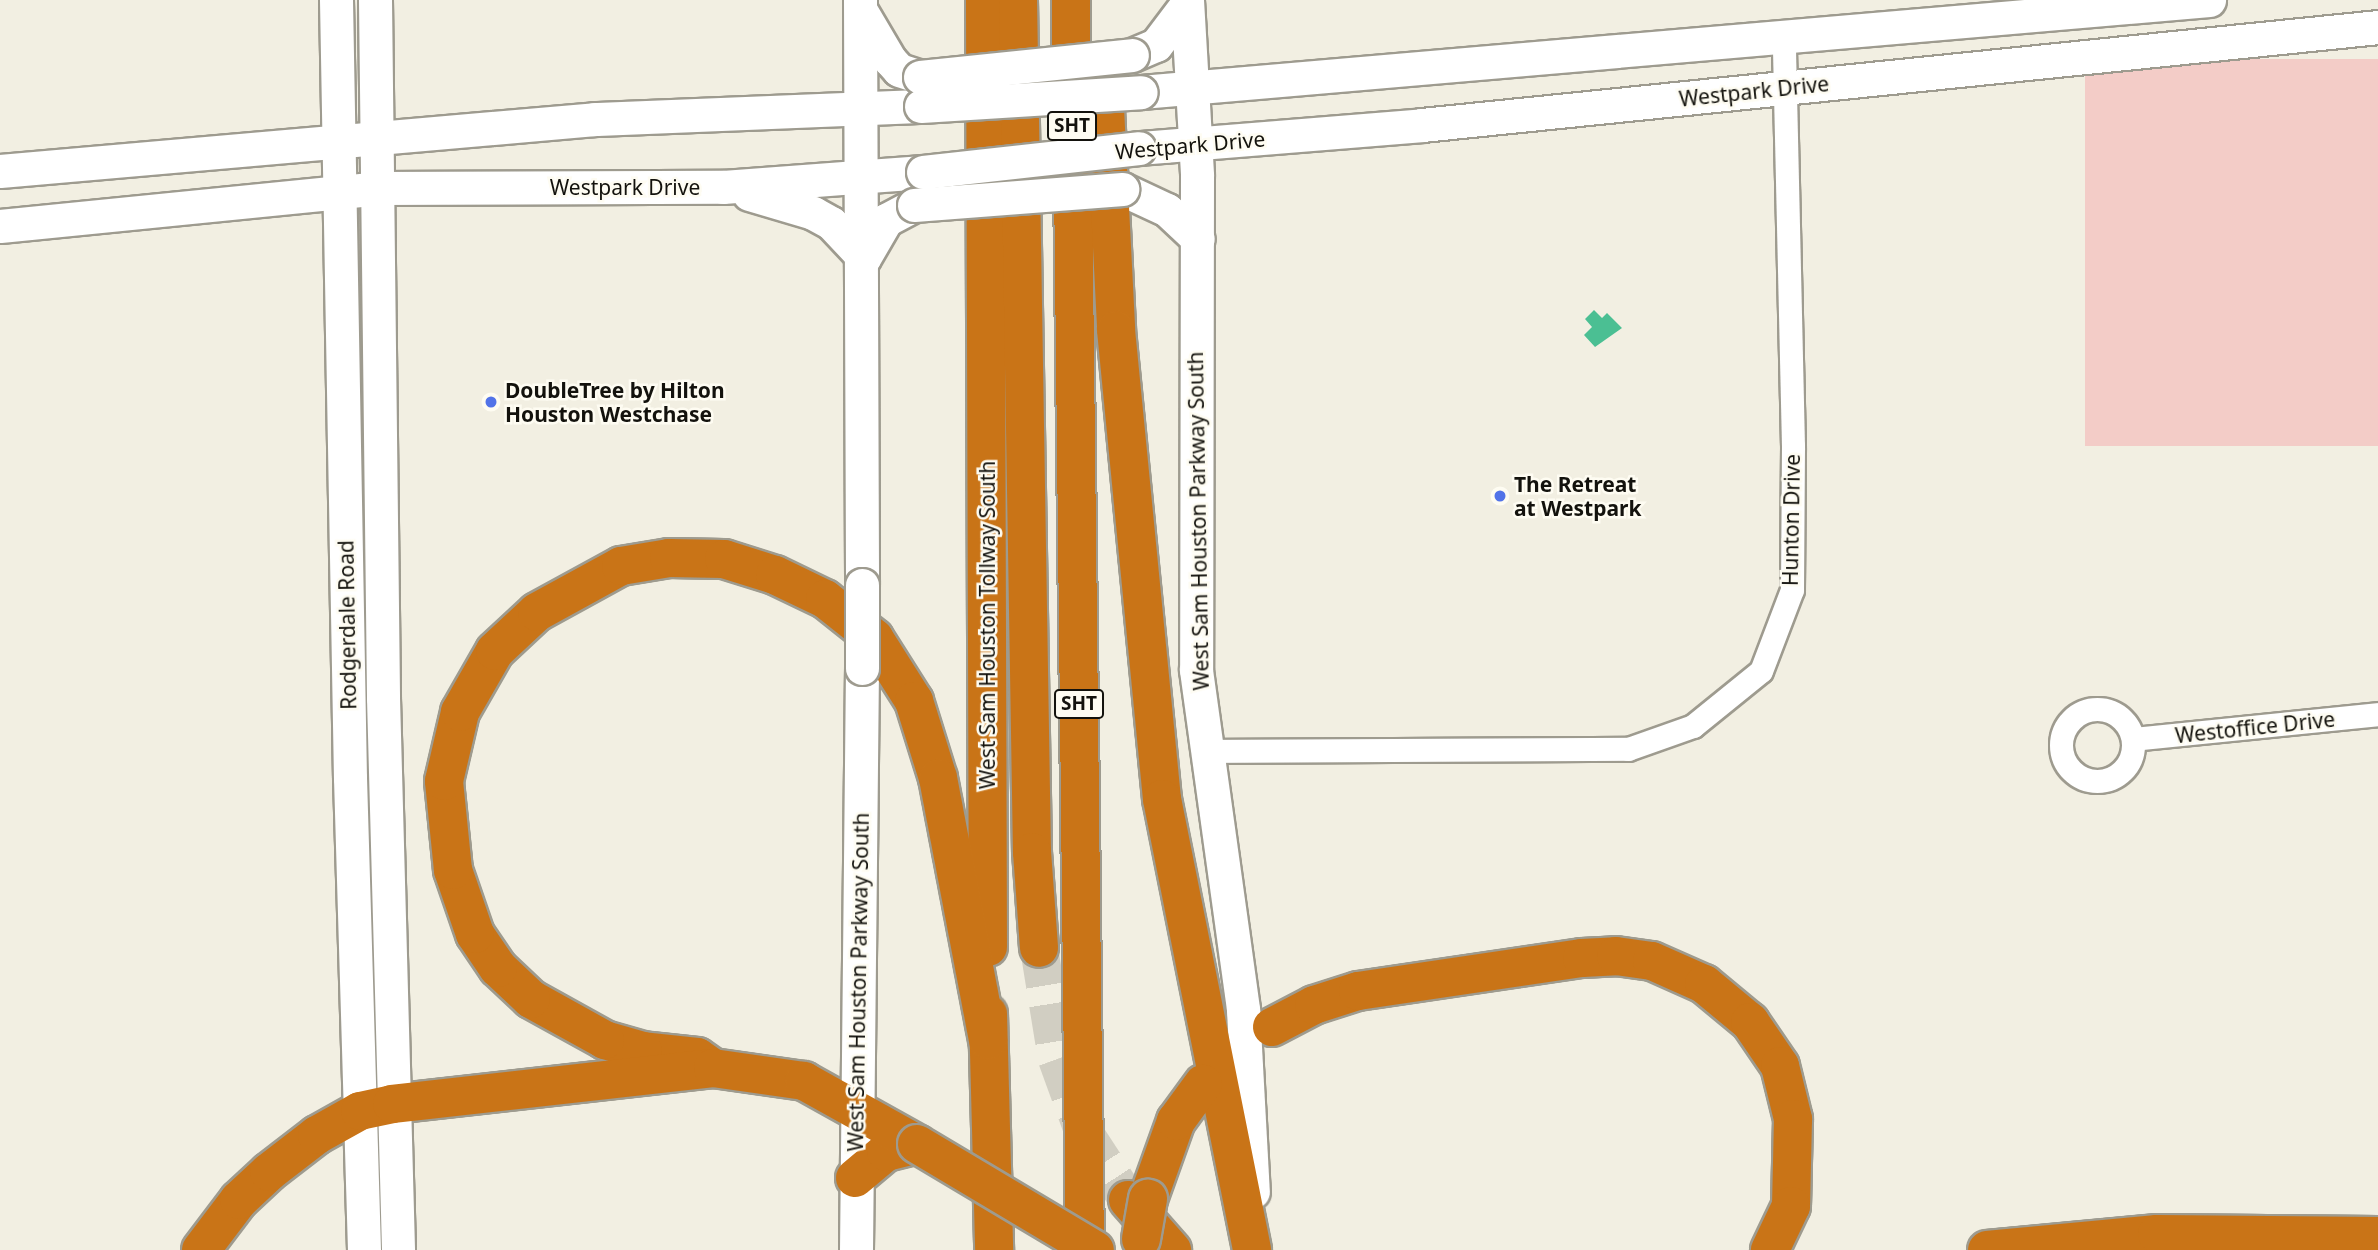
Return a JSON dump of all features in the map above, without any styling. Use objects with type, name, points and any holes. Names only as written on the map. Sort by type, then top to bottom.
[{"type":"highway","name":"West Sam Houston Tollway South","points":[[985,0],[988,1040],[994,1250]]},
{"type":"highway","points":[[1018,0],[1031,839],[1039,948]]},
{"type":"highway","name":"SHT","points":[[1071,0],[1085,1250]]},
{"type":"highway","points":[[1071,38],[1104,89],[1116,330],[1162,799],[1254,1250]]},
{"type":"highway","points":[[713,1068],[697,1057],[643,1051],[605,1040],[553,1013],[498,968],[475,934],[453,870],[444,781],[460,712],[495,652],[537,612],[621,566],[669,558],[724,559],[775,575],[825,599],[874,638],[914,701],[938,779],[988,1040]]},
{"type":"highway","points":[[1272,1027],[1314,1005],[1358,991],[1582,958],[1616,956],[1652,961],[1704,984],[1741,1014],[1780,1066],[1793,1119],[1791,1206],[1770,1250]]},
{"type":"highway","points":[[201,1250],[239,1200],[269,1172],[317,1135],[376,1108],[713,1068],[804,1082],[855,1107],[905,1140],[1095,1250]]},
{"type":"highway","points":[[1151,1246],[1138,1199],[1176,1121],[1203,1084]]},
{"type":"highway","points":[[855,1178],[905,1140]]},
{"type":"highway","points":[[1987,1250],[2157,1234],[2378,1236]]},
{"type":"main road","name":"Rodgerdale Road","points":[[336,0],[350,778],[376,1108],[398,1250]]},
{"type":"main road","name":"Rodgerdale Road","points":[[364,1250],[376,1108],[384,779],[379,135],[375,0]]},
{"type":"main road","points":[[861,5],[890,60],[921,91],[1141,92],[1784,39],[2093,5],[2209,0]]},
{"type":"main road","points":[[0,171],[339,138],[595,119],[860,110],[921,91],[1132,55],[1156,45],[1187,2]]},
{"type":"main road","name":"West Sam Houston Parkway South","points":[[1187,2],[1197,144],[1196,670],[1243,1010],[1254,1250]]},
{"type":"main road","name":"West Sam Houston Parkway South","points":[[856,1250],[855,1107],[862,668],[864,258],[860,110],[861,5]]},
{"type":"main road","points":[[2093,5],[2175,47]]},
{"type":"main road","points":[[2022,62],[2043,40],[2078,30],[2093,5]]},
{"type":"main road","name":"Westpark Drive","points":[[0,226],[378,188],[723,187],[923,172],[1139,148],[1785,88],[2378,27]]},
{"type":"main road","points":[[723,187],[813,213],[831,223],[864,258],[886,220],[914,205],[1122,190],[1167,210],[1198,239]]},
{"type":"main road","points":[[350,778],[384,779]]},
{"type":"street","name":"Hunton Drive","points":[[1207,751],[1628,749],[1693,726],[1762,671],[1791,590],[1784,39]]},
{"type":"street","name":"Westoffice Drive","points":[[2133,739],[2378,714]]},
{"type":"shaded area","points":[[2085,59],[2378,59],[2378,446],[2085,446]]},
{"type":"shaded area","points":[[1594,310],[1602,318],[1607,313],[1622,328],[1595,347],[1584,335],[1592,327],[1585,319]]},
{"type":"shaded area","points":[[367,483],[367,664],[359,484]]},
{"type":"tunnel","points":[[1039,948],[1057,1059],[1083,1131],[1128,1200]]},
{"type":"place","name":"DoubleTree by Hilton Houston Westchase","points":[[491,402]]},
{"type":"place","name":"The Retreat at Westpark","points":[[1500,496]]}]
